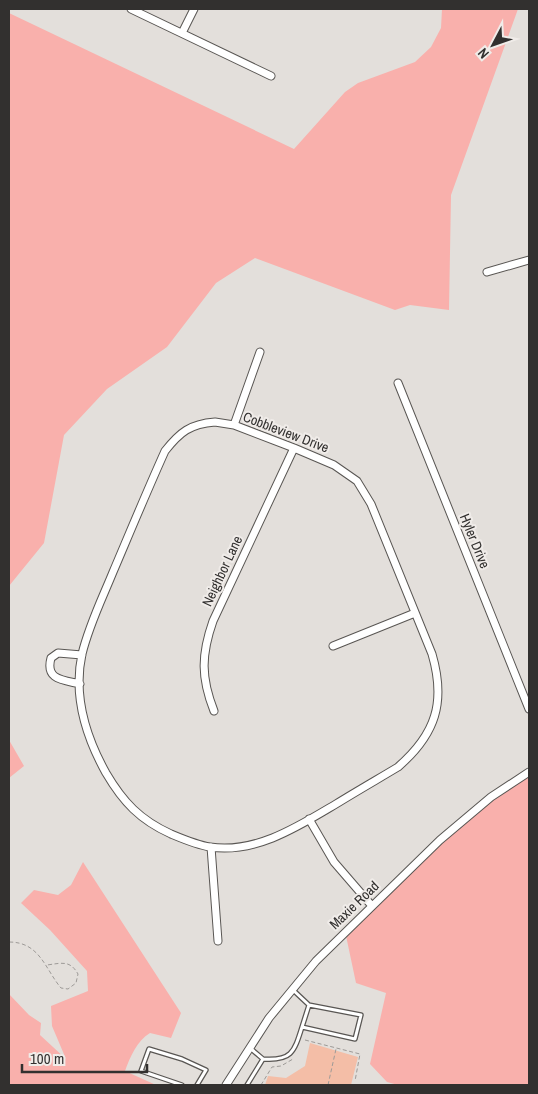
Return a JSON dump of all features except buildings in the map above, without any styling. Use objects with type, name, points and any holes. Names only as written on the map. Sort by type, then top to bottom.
[{"type":"street","points":[[131,9],[271,76]]},
{"type":"street","points":[[182,33],[194,9]]},
{"type":"street","points":[[487,272],[529,260]]},
{"type":"street","points":[[234,425],[260,352]]},
{"type":"street","name":"Hyler Drive","points":[[398,383],[529,708]]},
{"type":"street","name":"Cobbleview Drive","points":[[215,422],[234,425],[294,448],[341,468],[357,481],[363,489],[371,504],[432,654],[438,682],[436,709],[429,731],[413,754],[398,767],[280,836],[234,847],[211,847],[186,840],[159,828],[140,816],[125,802],[113,785],[95,753],[87,730],[81,704],[82,655],[92,622],[164,450],[177,436],[194,426],[215,422]]},
{"type":"street","name":"Neighbor Lane","points":[[214,711],[206,686],[203,666],[206,640],[213,621],[294,448]]},
{"type":"street","points":[[333,646],[415,613]]},
{"type":"street","points":[[80,684],[60,680],[52,676],[48,667],[51,658],[58,653],[82,655]]},
{"type":"street","name":"Maxie Road","points":[[226,1085],[268,1018],[322,955],[440,840],[498,792],[529,772]]},
{"type":"street","points":[[309,820],[334,862],[372,906]]},
{"type":"street","points":[[211,847],[218,941]]},
{"type":"lane","points":[[292,989],[309,1005],[361,1015],[355,1039],[302,1027]]},
{"type":"lane","points":[[249,1047],[263,1058],[278,1060],[288,1056],[296,1046],[309,1005]]},
{"type":"lane","points":[[182,1085],[141,1071],[149,1049],[182,1059],[206,1070],[197,1085]]},
{"type":"lane","points":[[247,1085],[263,1058]]},
{"type":"path","points":[[9,942],[17,942],[36,952],[47,965],[53,979],[61,988],[68,989],[76,983],[78,974],[74,966],[64,963],[47,965]]},
{"type":"path","points":[[304,1040],[360,1054],[355,1082]]},
{"type":"path","points":[[328,1085],[336,1048]]},
{"type":"path","points":[[261,1085],[272,1067],[288,1063],[294,1058]]},
{"type":"shaded area","points":[[442,9],[518,9],[451,195],[449,310],[410,305],[395,310],[255,258],[216,283],[167,347],[107,389],[64,435],[44,543],[9,586],[9,13],[294,149],[345,92],[358,83],[415,62],[431,47],[441,28]]},
{"type":"shaded area","points":[[9,740],[24,766],[9,778]]},
{"type":"shaded area","points":[[529,772],[529,1085],[398,1085],[387,1082],[370,1064],[386,993],[356,983],[345,931],[440,840]]},
{"type":"shaded area","points":[[83,862],[181,1013],[171,1038],[150,1033],[145,1036],[132,1055],[125,1071],[156,1085],[9,1085],[9,994],[29,1015],[41,1023],[40,1035],[66,1059],[52,1026],[51,1006],[88,991],[87,971],[50,930],[21,903],[34,890],[58,895],[71,885]]}]
